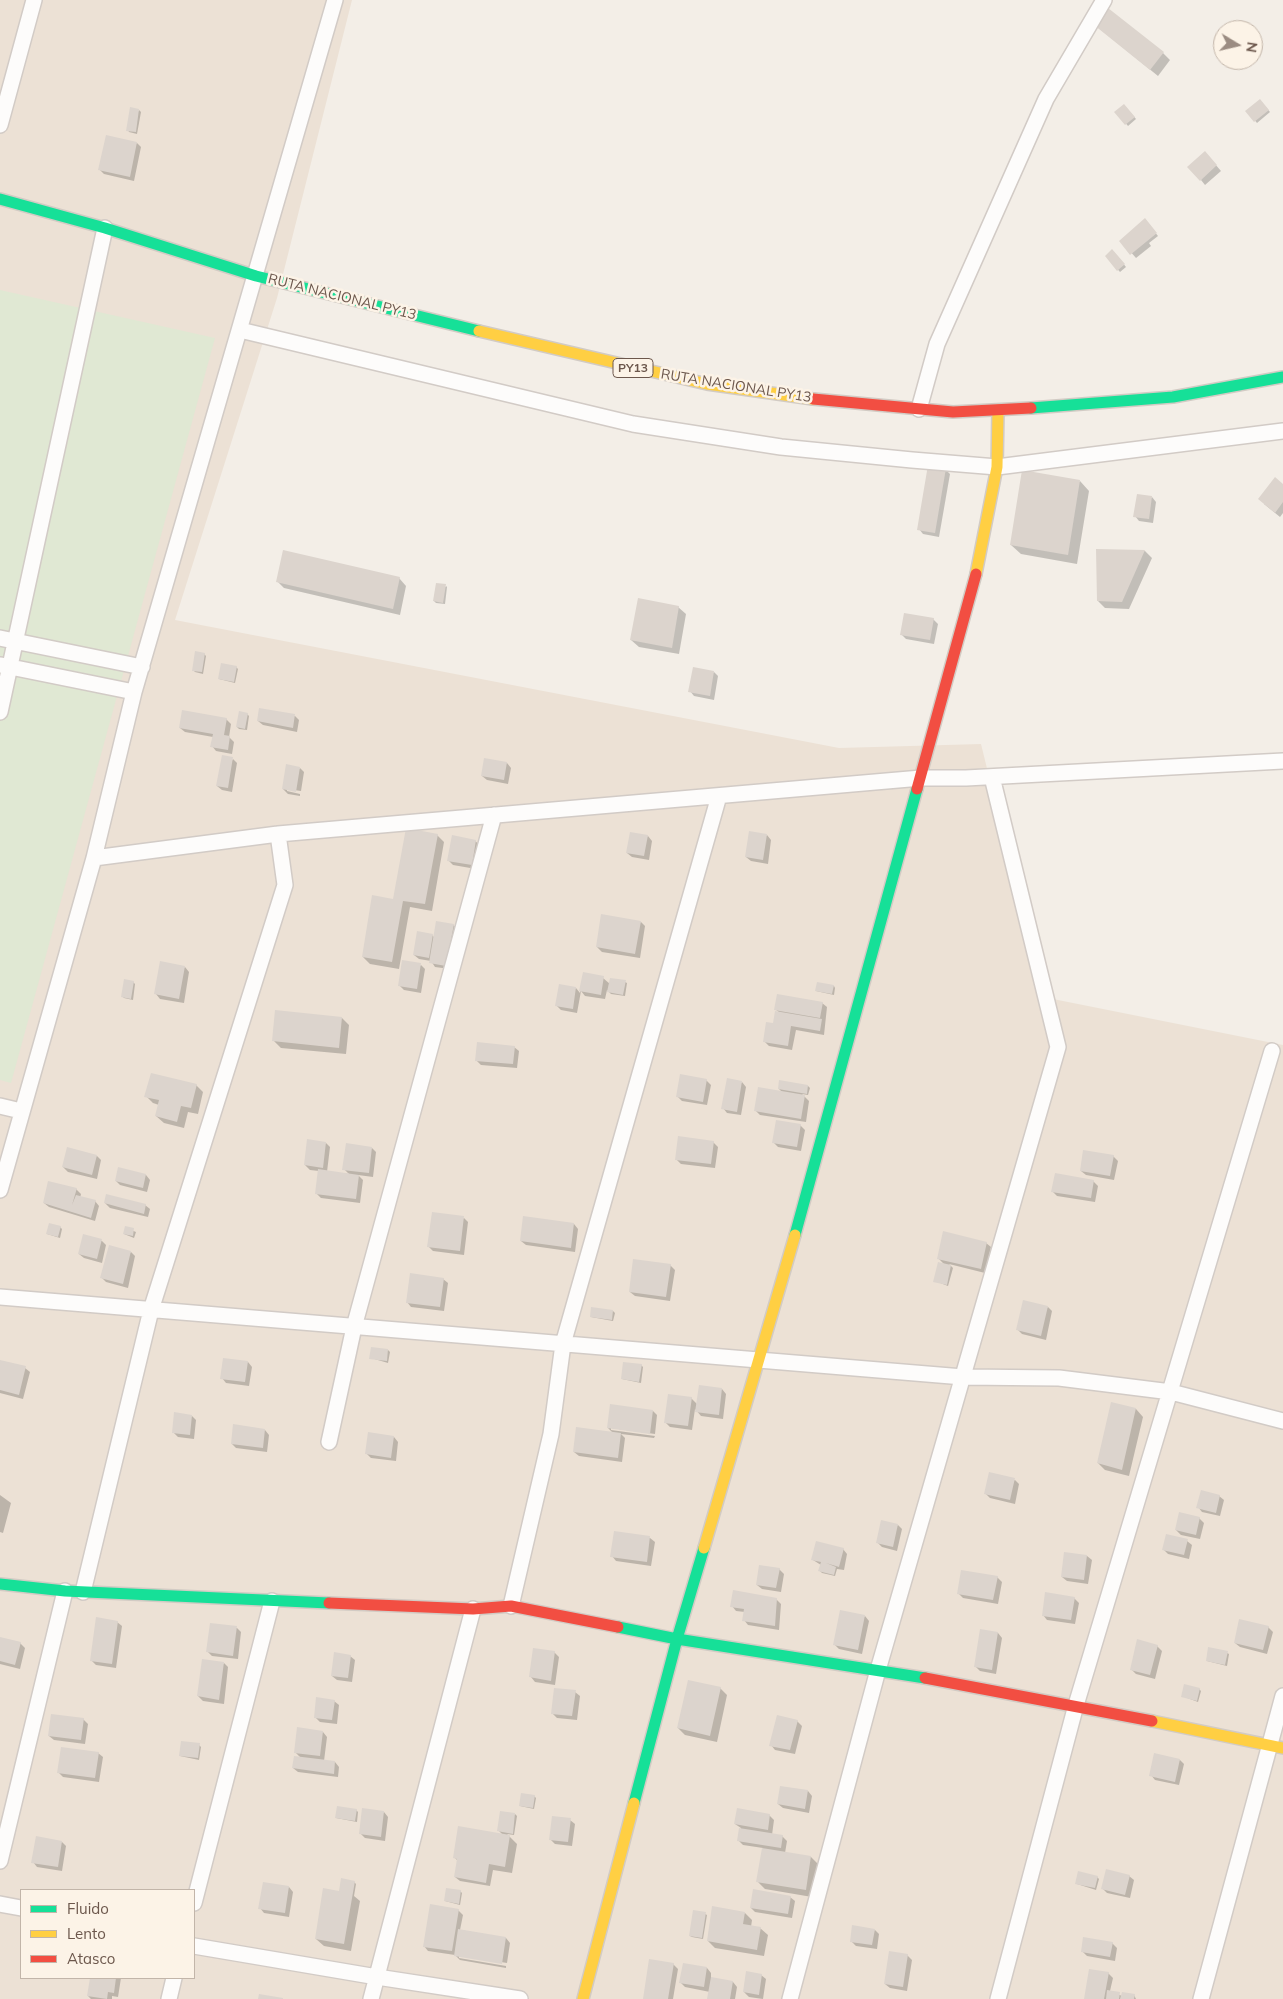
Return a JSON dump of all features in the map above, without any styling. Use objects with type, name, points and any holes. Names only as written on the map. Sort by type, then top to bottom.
[{"type":"main road","name":"RUTA NACIONAL PY13","points":[[0,199],[105,228],[256,276],[601,361],[707,384],[828,402],[953,412],[998,410],[1173,397],[1283,377]]},
{"type":"main road","points":[[583,1999],[677,1640],[760,1361],[979,564],[997,466],[998,410]]},
{"type":"main road","points":[[0,1584],[65,1591],[272,1601],[473,1608],[511,1606],[677,1640],[878,1670],[1076,1705],[1276,1747]]},
{"type":"street","points":[[0,126],[34,0]]},
{"type":"street","points":[[0,1190],[94,858],[134,692],[335,0]]},
{"type":"street","points":[[918,409],[937,344],[1046,99],[1104,0]]},
{"type":"street","points":[[0,712],[5,665],[16,641],[105,228]]},
{"type":"street","points":[[240,330],[633,424],[781,447],[997,466],[1283,430]]},
{"type":"street","points":[[0,638],[142,667]]},
{"type":"street","points":[[5,665],[134,692]]},
{"type":"street","points":[[94,858],[278,834],[921,778],[992,777],[1283,761]]},
{"type":"street","points":[[790,1999],[878,1670],[1058,1047],[992,777]]},
{"type":"street","points":[[511,1606],[551,1434],[563,1344],[719,796]]},
{"type":"street","points":[[330,1442],[354,1327],[494,815]]},
{"type":"street","points":[[82,1592],[151,1310],[285,885],[278,834]]},
{"type":"street","points":[[998,1999],[1076,1705],[1272,1051]]},
{"type":"street","points":[[0,1106],[21,1111]]},
{"type":"street","points":[[0,1297],[963,1377],[1059,1378],[1171,1392],[1283,1421]]},
{"type":"street","points":[[0,1862],[65,1591]]},
{"type":"street","points":[[195,1900],[272,1601]]},
{"type":"street","points":[[371,1999],[473,1608]]},
{"type":"street","points":[[1201,1999],[1276,1747],[1283,1696]]},
{"type":"street","points":[[0,1904],[20,1908]]},
{"type":"street","points":[[195,1946],[520,1999]]},
{"type":"street","points":[[169,1999],[174,1979]]},
{"type":"shaded area","points":[[0,0],[352,0],[277,298],[175,620],[839,748],[981,744],[1043,997],[1283,1045],[1283,1999],[0,1999]]},
{"type":"green space","points":[[0,290],[215,338],[11,1083],[0,1080]]},
{"type":"building","points":[[1108,8],[1164,52],[1150,70],[1094,25]]},
{"type":"building","points":[[1260,99],[1269,110],[1254,122],[1245,111]]},
{"type":"building","points":[[1124,104],[1135,117],[1125,125],[1114,112]]},
{"type":"building","points":[[130,107],[139,109],[136,132],[126,131]]},
{"type":"building","points":[[106,135],[137,142],[130,177],[98,170]]},
{"type":"building","points":[[1205,151],[1217,165],[1200,181],[1187,167]]},
{"type":"building","points":[[1145,218],[1157,233],[1130,255],[1119,241]]},
{"type":"building","points":[[1112,249],[1125,264],[1117,271],[1105,256]]},
{"type":"building","points":[[928,465],[946,468],[935,533],[917,530]]},
{"type":"building","points":[[1022,470],[1080,480],[1068,555],[1010,545]]},
{"type":"building","points":[[1275,477],[1283,484],[1283,502],[1275,513],[1258,499]]},
{"type":"building","points":[[1137,494],[1152,496],[1149,519],[1133,517]]},
{"type":"building","points":[[1096,549],[1145,550],[1122,602],[1097,601]]},
{"type":"building","points":[[283,550],[400,577],[393,609],[276,582]]},
{"type":"building","points":[[436,583],[446,584],[443,603],[433,601]]},
{"type":"building","points":[[638,598],[679,606],[672,648],[630,640]]},
{"type":"building","points":[[904,613],[934,618],[930,640],[900,635]]},
{"type":"building","points":[[195,651],[205,653],[202,672],[192,671]]},
{"type":"building","points":[[221,663],[237,666],[234,682],[218,679]]},
{"type":"building","points":[[693,667],[714,671],[710,696],[688,692]]},
{"type":"building","points":[[259,708],[295,714],[293,728],[257,721]]},
{"type":"building","points":[[182,710],[227,718],[224,735],[230,736],[228,750],[210,747],[213,734],[179,728]]},
{"type":"building","points":[[239,711],[248,713],[245,729],[236,727]]},
{"type":"building","points":[[222,755],[233,757],[228,788],[216,786]]},
{"type":"building","points":[[484,758],[507,762],[504,780],[481,776]]},
{"type":"building","points":[[286,764],[300,767],[296,792],[282,789]]},
{"type":"building","points":[[406,828],[438,834],[425,904],[403,901],[392,962],[362,957],[372,895],[393,899]]},
{"type":"building","points":[[749,831],[767,834],[763,860],[745,857]]},
{"type":"building","points":[[630,832],[648,835],[644,856],[626,853]]},
{"type":"building","points":[[452,835],[476,840],[472,865],[447,861]]},
{"type":"building","points":[[601,914],[641,921],[635,954],[596,947]]},
{"type":"building","points":[[436,921],[454,924],[446,966],[429,963]]},
{"type":"building","points":[[417,931],[433,934],[429,958],[413,955]]},
{"type":"building","points":[[402,960],[421,963],[417,989],[398,986]]},
{"type":"building","points":[[160,961],[185,966],[179,999],[154,994]]},
{"type":"building","points":[[583,972],[604,976],[601,995],[579,991]]},
{"type":"building","points":[[610,978],[626,980],[623,995],[607,992]]},
{"type":"building","points":[[124,979],[134,981],[131,999],[121,997]]},
{"type":"building","points":[[817,982],[834,985],[832,994],[815,991]]},
{"type":"building","points":[[559,984],[576,987],[573,1009],[555,1006]]},
{"type":"building","points":[[777,994],[823,1002],[820,1018],[774,1010]]},
{"type":"building","points":[[275,1010],[342,1017],[339,1048],[272,1041]]},
{"type":"building","points":[[775,1011],[822,1019],[820,1031],[791,1026],[788,1046],[763,1042],[766,1022],[773,1023]]},
{"type":"building","points":[[477,1042],[515,1046],[513,1064],[475,1061]]},
{"type":"building","points":[[151,1073],[197,1084],[191,1108],[181,1106],[177,1122],[155,1116],[159,1100],[144,1097]]},
{"type":"building","points":[[680,1074],[707,1079],[703,1102],[676,1097]]},
{"type":"building","points":[[727,1078],[742,1081],[737,1112],[721,1109]]},
{"type":"building","points":[[779,1080],[808,1085],[807,1094],[778,1089]]},
{"type":"building","points":[[758,1087],[805,1095],[801,1119],[754,1111]]},
{"type":"building","points":[[776,1120],[801,1124],[797,1147],[772,1143]]},
{"type":"building","points":[[678,1136],[714,1141],[711,1164],[675,1160]]},
{"type":"building","points":[[307,1139],[326,1142],[323,1168],[304,1165]]},
{"type":"building","points":[[346,1143],[372,1147],[369,1173],[342,1170]]},
{"type":"building","points":[[67,1147],[97,1155],[92,1175],[62,1167]]},
{"type":"building","points":[[1083,1150],[1114,1155],[1110,1176],[1080,1171]]},
{"type":"building","points":[[118,1167],[146,1174],[143,1188],[115,1181]]},
{"type":"building","points":[[318,1169],[359,1175],[356,1199],[315,1194]]},
{"type":"building","points":[[1055,1173],[1094,1180],[1091,1198],[1051,1192]]},
{"type":"building","points":[[48,1181],[77,1188],[72,1205],[76,1195],[96,1200],[91,1218],[43,1203]]},
{"type":"building","points":[[106,1194],[146,1204],[144,1214],[104,1203]]},
{"type":"building","points":[[432,1212],[464,1216],[460,1251],[427,1247]]},
{"type":"building","points":[[523,1216],[574,1223],[571,1248],[520,1241]]},
{"type":"building","points":[[49,1223],[61,1226],[58,1237],[46,1234]]},
{"type":"building","points":[[125,1226],[134,1228],[133,1236],[123,1234]]},
{"type":"building","points":[[943,1231],[987,1242],[981,1269],[937,1259]]},
{"type":"building","points":[[83,1234],[102,1239],[97,1259],[78,1254]]},
{"type":"building","points":[[109,1245],[131,1251],[123,1284],[100,1278]]},
{"type":"building","points":[[633,1259],[671,1264],[666,1297],[629,1292]]},
{"type":"building","points":[[938,1262],[951,1265],[947,1285],[933,1282]]},
{"type":"building","points":[[410,1273],[444,1278],[440,1307],[406,1303]]},
{"type":"building","points":[[1023,1300],[1048,1306],[1041,1336],[1016,1330]]},
{"type":"building","points":[[591,1307],[613,1310],[612,1320],[590,1317]]},
{"type":"building","points":[[371,1347],[388,1349],[387,1361],[369,1359]]},
{"type":"building","points":[[223,1358],[248,1361],[245,1382],[220,1379]]},
{"type":"building","points":[[0,1360],[26,1366],[19,1395],[0,1390]]},
{"type":"building","points":[[623,1362],[642,1364],[639,1382],[621,1379]]},
{"type":"building","points":[[699,1385],[722,1388],[719,1415],[695,1412]]},
{"type":"building","points":[[668,1394],[692,1397],[688,1426],[664,1423]]},
{"type":"building","points":[[1111,1402],[1136,1408],[1122,1470],[1097,1463]]},
{"type":"building","points":[[610,1404],[653,1410],[650,1434],[607,1428]]},
{"type":"building","points":[[174,1412],[192,1415],[190,1435],[172,1433]]},
{"type":"building","points":[[233,1424],[265,1429],[263,1448],[231,1444]]},
{"type":"building","points":[[576,1427],[621,1433],[618,1458],[573,1452]]},
{"type":"building","points":[[368,1432],[394,1436],[391,1458],[365,1454]]},
{"type":"building","points":[[989,1472],[1015,1478],[1010,1500],[984,1494]]},
{"type":"building","points":[[1201,1490],[1220,1495],[1216,1513],[1196,1508]]},
{"type":"building","points":[[1179,1512],[1200,1517],[1196,1535],[1175,1530]]},
{"type":"building","points":[[881,1520],[898,1524],[893,1547],[876,1543]]},
{"type":"building","points":[[614,1531],[650,1536],[647,1562],[610,1557]]},
{"type":"building","points":[[1166,1534],[1188,1539],[1184,1555],[1162,1550]]},
{"type":"building","points":[[816,1541],[844,1548],[839,1567],[826,1563],[836,1567],[834,1575],[818,1571],[821,1562],[811,1560]]},
{"type":"building","points":[[1064,1552],[1087,1555],[1084,1580],[1061,1577]]},
{"type":"building","points":[[759,1565],[780,1568],[776,1588],[756,1585]]},
{"type":"building","points":[[961,1570],[998,1576],[993,1600],[957,1594]]},
{"type":"building","points":[[733,1590],[777,1598],[775,1626],[742,1621],[744,1609],[730,1607]]},
{"type":"building","points":[[1045,1592],[1075,1597],[1071,1620],[1042,1616]]},
{"type":"building","points":[[840,1610],[865,1615],[858,1650],[833,1645]]},
{"type":"building","points":[[96,1617],[118,1621],[112,1664],[90,1661]]},
{"type":"building","points":[[1239,1619],[1269,1626],[1263,1650],[1234,1643]]},
{"type":"building","points":[[210,1623],[237,1626],[233,1656],[206,1652]]},
{"type":"building","points":[[980,1629],[998,1632],[992,1670],[974,1667]]},
{"type":"building","points":[[0,1637],[21,1642],[15,1665],[0,1661]]},
{"type":"building","points":[[1137,1639],[1158,1645],[1150,1675],[1130,1670]]},
{"type":"building","points":[[1208,1647],[1228,1651],[1225,1665],[1206,1661]]},
{"type":"building","points":[[533,1648],[555,1651],[551,1681],[529,1677]]},
{"type":"building","points":[[334,1652],[351,1655],[348,1678],[331,1676]]},
{"type":"building","points":[[202,1659],[224,1662],[219,1700],[197,1696]]},
{"type":"building","points":[[688,1680],[721,1687],[710,1736],[677,1728]]},
{"type":"building","points":[[1184,1684],[1200,1688],[1197,1701],[1181,1697]]},
{"type":"building","points":[[554,1688],[576,1690],[572,1716],[551,1714]]},
{"type":"building","points":[[316,1697],[335,1700],[332,1720],[314,1718]]},
{"type":"building","points":[[51,1714],[84,1718],[81,1740],[48,1736]]},
{"type":"building","points":[[777,1715],[798,1720],[790,1750],[769,1746]]},
{"type":"building","points":[[297,1727],[323,1731],[320,1756],[294,1753]]},
{"type":"building","points":[[181,1741],[200,1743],[198,1758],[179,1756]]},
{"type":"building","points":[[61,1747],[99,1752],[95,1778],[57,1773]]},
{"type":"building","points":[[1154,1753],[1180,1759],[1175,1782],[1149,1776]]},
{"type":"building","points":[[294,1756],[335,1761],[334,1774],[292,1768]]},
{"type":"building","points":[[780,1786],[808,1790],[805,1809],[777,1804]]},
{"type":"building","points":[[521,1793],[535,1795],[533,1808],[519,1806]]},
{"type":"building","points":[[337,1806],[357,1809],[355,1821],[335,1818]]},
{"type":"building","points":[[362,1808],[384,1811],[381,1837],[359,1834]]},
{"type":"building","points":[[737,1808],[770,1814],[768,1830],[734,1824]]},
{"type":"building","points":[[500,1811],[515,1813],[513,1834],[497,1831]]},
{"type":"building","points":[[552,1816],[571,1818],[568,1842],[549,1840]]},
{"type":"building","points":[[458,1826],[510,1835],[505,1867],[489,1864],[486,1883],[454,1877],[457,1859],[453,1858]]},
{"type":"building","points":[[739,1828],[783,1835],[781,1848],[737,1841]]},
{"type":"building","points":[[36,1836],[62,1841],[58,1867],[31,1863]]},
{"type":"building","points":[[762,1848],[811,1856],[806,1890],[756,1882]]},
{"type":"building","points":[[1106,1869],[1130,1875],[1125,1895],[1101,1889]]},
{"type":"building","points":[[1078,1871],[1098,1876],[1095,1888],[1075,1884]]},
{"type":"building","points":[[341,1878],[355,1881],[344,1944],[315,1939],[323,1888],[339,1891]]},
{"type":"building","points":[[263,1882],[289,1886],[285,1913],[258,1909]]},
{"type":"building","points":[[446,1888],[461,1890],[459,1904],[444,1901]]},
{"type":"building","points":[[753,1889],[791,1896],[788,1914],[750,1908]]},
{"type":"building","points":[[430,1904],[459,1909],[452,1951],[423,1947]]},
{"type":"building","points":[[712,1906],[745,1912],[743,1924],[761,1927],[757,1950],[707,1941]]},
{"type":"building","points":[[693,1910],[706,1912],[702,1938],[689,1936]]},
{"type":"building","points":[[852,1925],[875,1929],[872,1945],[850,1942]]},
{"type":"building","points":[[458,1929],[506,1937],[502,1964],[454,1956]]},
{"type":"building","points":[[1083,1937],[1113,1942],[1110,1957],[1081,1952]]},
{"type":"building","points":[[889,1951],[908,1954],[903,1987],[884,1984]]},
{"type":"building","points":[[649,1959],[674,1963],[668,1999],[643,1999]]},
{"type":"building","points":[[683,1963],[707,1967],[704,1987],[679,1983]]},
{"type":"building","points":[[1089,1969],[1109,1972],[1104,1999],[1084,1999]]},
{"type":"building","points":[[746,1971],[762,1974],[759,1995],[743,1992]]},
{"type":"building","points":[[711,1977],[733,1981],[730,1999],[707,1999]]},
{"type":"building","points":[[90,1979],[116,1979],[114,1993],[108,1992],[107,1999],[87,1996]]},
{"type":"building","points":[[1107,1990],[1120,1992],[1119,1999],[1106,1999]]},
{"type":"building","points":[[1122,1992],[1135,1994],[1134,1999],[1120,1999]]},
{"type":"building","points":[[259,1994],[283,1998],[283,1999],[258,1999]]},
{"type":"traffic: fast","points":[[0,199],[105,228],[256,276],[479,331]]},
{"type":"traffic: fast","points":[[1031,408],[1173,397],[1283,377]]},
{"type":"traffic: fast","points":[[795,1235],[917,789]]},
{"type":"traffic: fast","points":[[634,1803],[677,1639],[704,1548]]},
{"type":"traffic: fast","points":[[0,1584],[65,1591],[329,1603]]},
{"type":"traffic: fast","points":[[618,1627],[677,1639],[925,1678]]},
{"type":"traffic: slow","points":[[479,331],[707,384],[813,399]]},
{"type":"traffic: slow","points":[[976,574],[997,467],[998,410]]},
{"type":"traffic: slow","points":[[704,1548],[795,1235]]},
{"type":"traffic: slow","points":[[1152,1721],[1283,1748]]},
{"type":"traffic: slow","points":[[583,1999],[634,1803]]},
{"type":"traffic: jam","points":[[813,399],[953,412],[1031,408]]},
{"type":"traffic: jam","points":[[917,789],[976,574]]},
{"type":"traffic: jam","points":[[329,1603],[473,1609],[511,1606],[618,1627]]},
{"type":"traffic: jam","points":[[925,1678],[1152,1721]]}]
